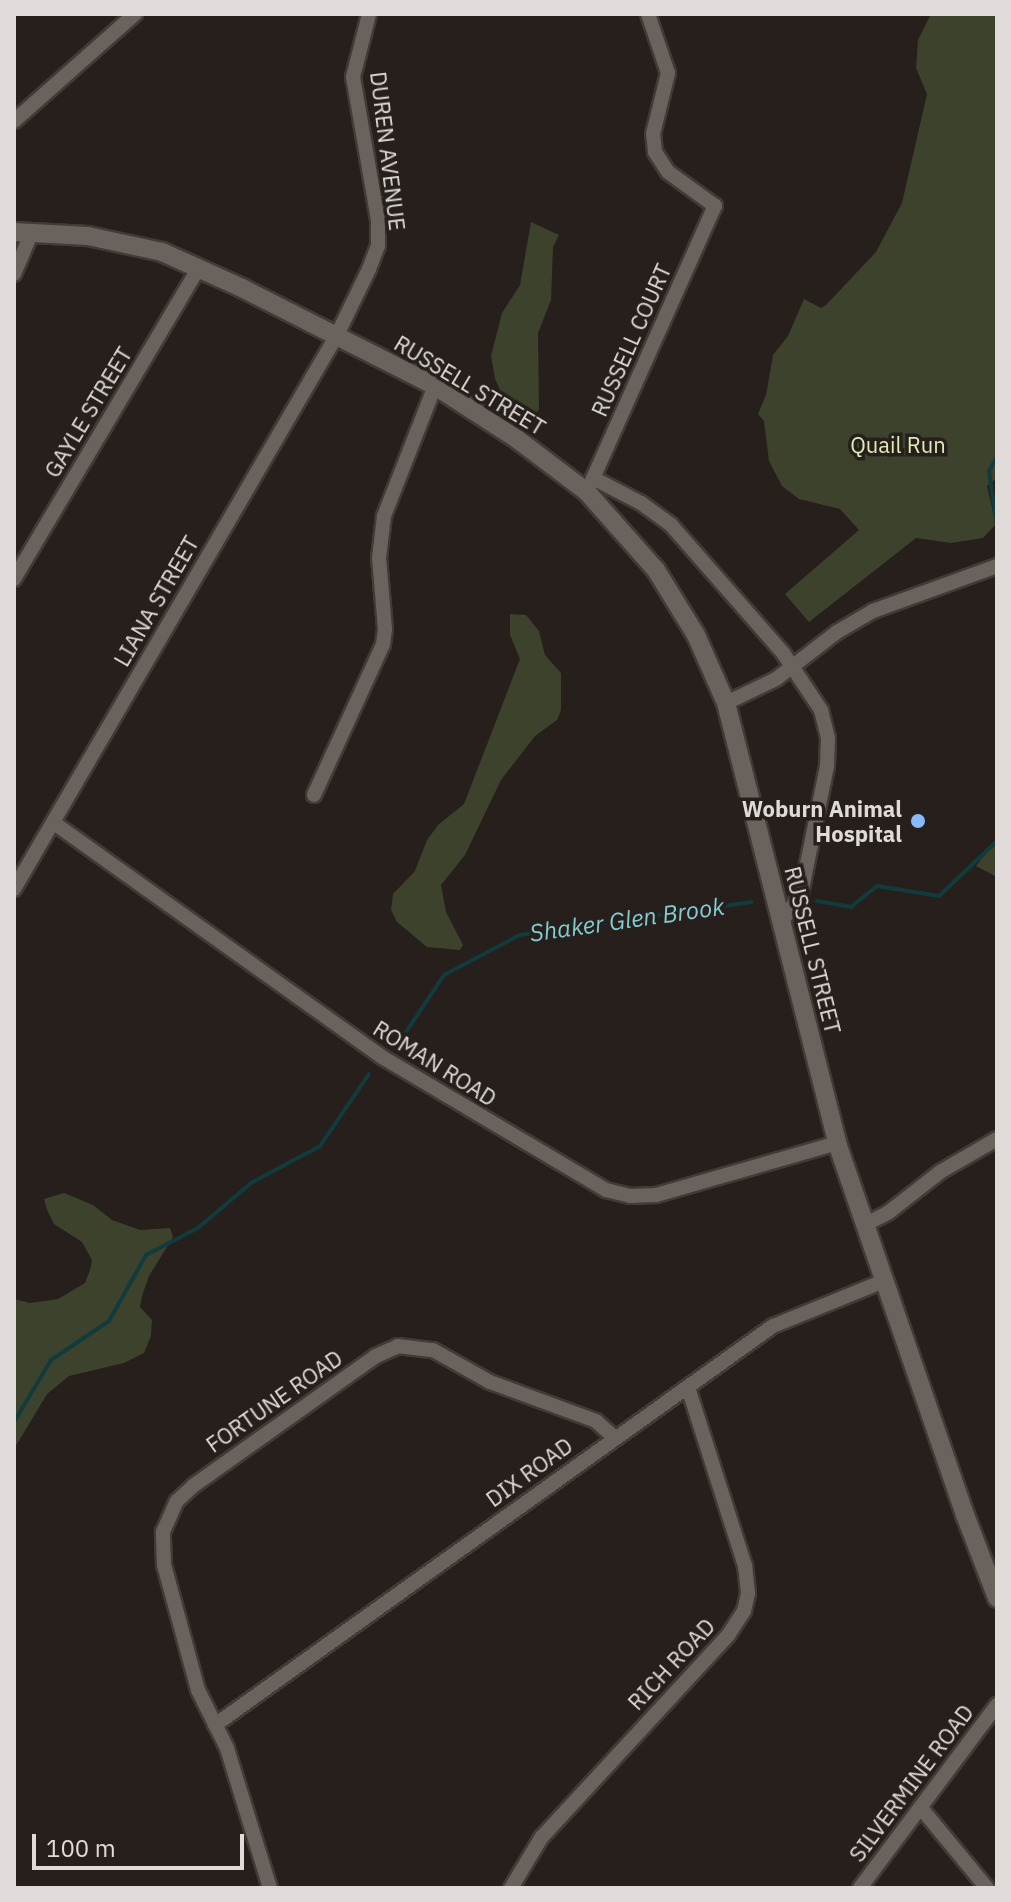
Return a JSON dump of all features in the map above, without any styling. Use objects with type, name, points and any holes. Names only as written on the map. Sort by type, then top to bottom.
[{"type":"street","points":[[14,121],[135,14]]},
{"type":"street","name":"DUREN AVENUE","points":[[337,335],[369,269],[379,238],[376,202],[353,89],[355,61],[369,14]]},
{"type":"street","name":"RUSSELL COURT","points":[[590,485],[715,206],[668,172],[655,152],[653,134],[667,67],[648,14]]},
{"type":"street","points":[[14,274],[23,232]]},
{"type":"street","name":"RUSSELL STREET","points":[[23,232],[116,239],[162,252],[337,335],[435,386],[590,485],[671,593],[696,635],[726,703],[837,1143],[969,1527],[997,1598]]},
{"type":"street","name":"GAYLE STREET","points":[[14,579],[199,268]]},
{"type":"street","name":"LIANA STREET","points":[[14,889],[337,335]]},
{"type":"street","points":[[314,795],[383,644],[385,624],[379,558],[384,516],[435,386]]},
{"type":"street","points":[[590,485],[641,503],[671,525],[794,667],[821,710],[827,727],[828,756],[801,894],[781,923]]},
{"type":"street","points":[[726,703],[760,689],[794,667],[837,632],[873,611],[997,566]]},
{"type":"street","name":"ROMAN ROAD","points":[[54,823],[371,1050],[606,1190],[630,1196],[656,1195],[837,1143]]},
{"type":"street","points":[[864,1225],[889,1212],[940,1172],[997,1139]]},
{"type":"street","name":"DIX ROAD","points":[[215,1725],[780,1322],[884,1281]]},
{"type":"street","name":"FORTUNE ROAD","points":[[215,1725],[198,1690],[162,1554],[163,1532],[171,1511],[193,1486],[381,1352],[404,1345],[433,1350],[490,1382],[597,1421],[615,1438]]},
{"type":"street","name":"RICH ROAD","points":[[511,1888],[541,1838],[729,1634],[744,1611],[748,1593],[745,1566],[688,1387]]},
{"type":"street","name":"SILVERMINE ROAD","points":[[860,1888],[997,1705]]},
{"type":"street","points":[[215,1725],[227,1748],[270,1888]]},
{"type":"street","points":[[921,1808],[987,1888]]},
{"type":"green space","name":"Quail Run","points":[[931,14],[997,14],[997,478],[987,486],[996,524],[983,538],[951,543],[916,538],[809,622],[785,594],[859,530],[840,509],[799,499],[782,486],[769,461],[764,421],[758,414],[766,395],[773,355],[788,336],[804,299],[821,308],[826,305],[876,252],[902,203],[927,94],[916,68],[918,40]]},
{"type":"green space","points":[[531,222],[559,235],[553,247],[551,300],[538,333],[539,409],[527,428],[520,425],[506,403],[495,379],[491,356],[502,313],[520,285]]},
{"type":"green space","points":[[510,614],[526,615],[539,631],[545,655],[561,673],[561,710],[557,720],[535,736],[501,780],[465,855],[441,885],[446,912],[463,945],[460,950],[427,947],[397,922],[391,910],[393,894],[415,871],[427,840],[438,825],[464,804],[520,659],[510,635]]},
{"type":"green space","points":[[997,839],[997,877],[976,866]]},
{"type":"green space","points":[[64,1193],[93,1205],[112,1220],[140,1230],[170,1228],[173,1237],[149,1276],[142,1296],[140,1307],[152,1320],[151,1336],[144,1353],[124,1363],[69,1376],[47,1394],[14,1449],[14,1299],[30,1303],[58,1299],[85,1283],[92,1260],[82,1242],[54,1224],[47,1210],[44,1199]]},
{"type":"waterway","name":"Shaker Glen Brook","points":[[997,457],[989,471],[997,527]]},
{"type":"waterway","name":"Shaker Glen Brook","points":[[817,901],[851,907],[877,886],[939,896],[997,841]]},
{"type":"waterway","name":"Shaker Glen Brook","points":[[402,1038],[444,975],[520,935],[752,902]]},
{"type":"waterway","name":"Shaker Glen Brook","points":[[14,1422],[51,1360],[109,1321],[146,1255],[198,1228],[251,1183],[320,1146],[369,1074]]},
{"type":"place","name":"Woburn Animal Hospital","points":[[918,821]]}]
